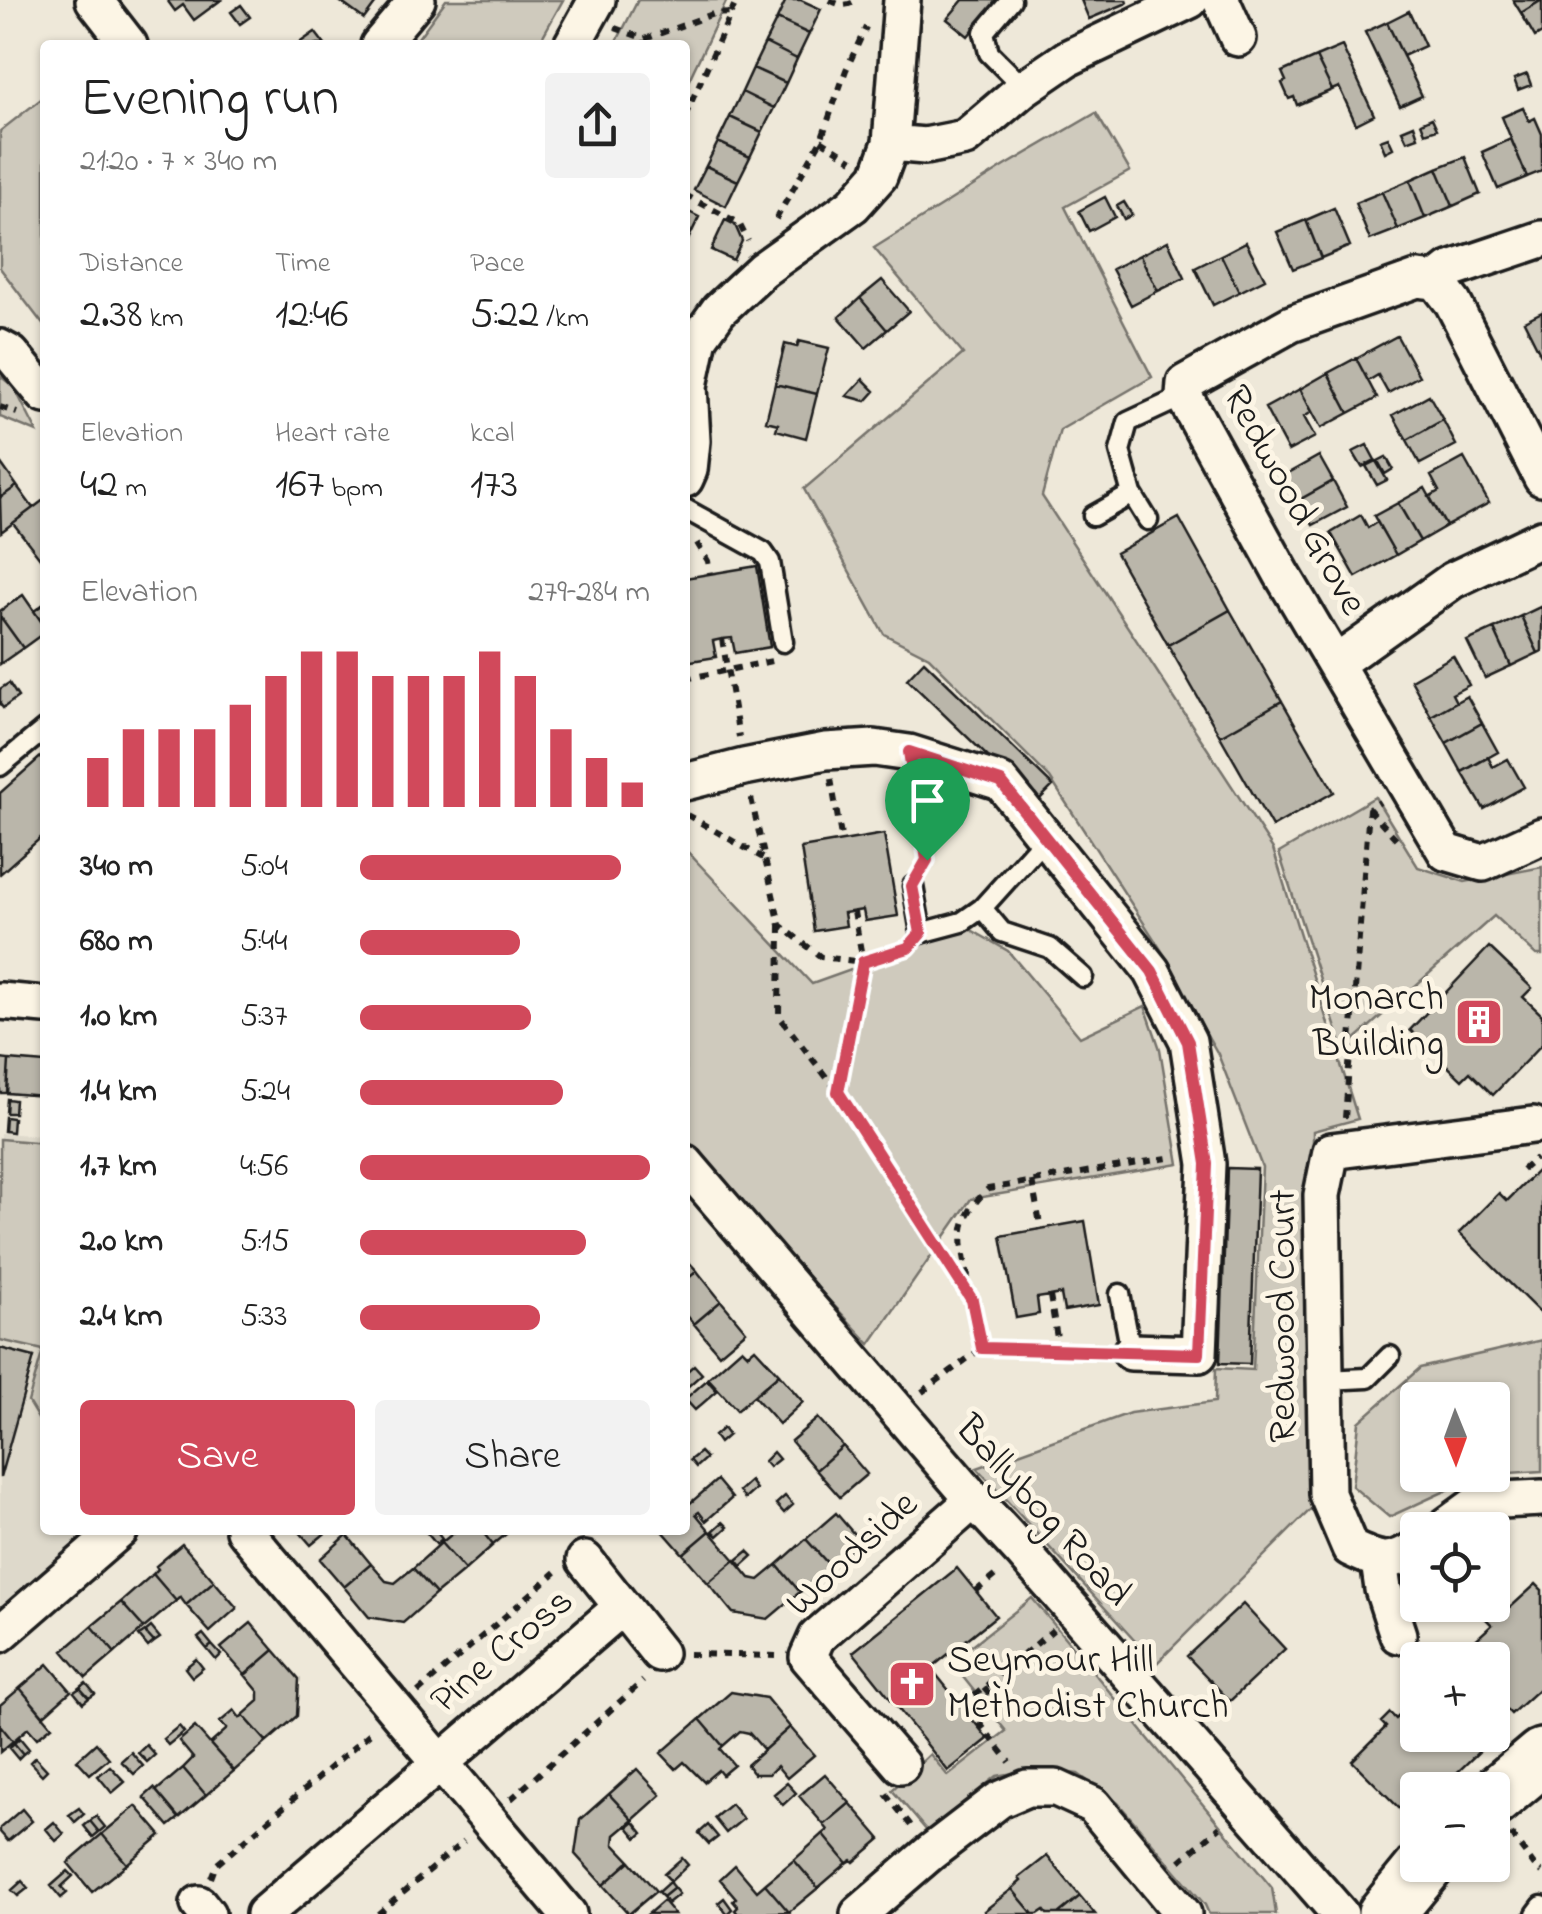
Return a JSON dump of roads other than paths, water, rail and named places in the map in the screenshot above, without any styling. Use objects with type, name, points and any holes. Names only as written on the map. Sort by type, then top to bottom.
[{"type":"main road","points":[[1510,1797],[1542,1757]]},
{"type":"main road","points":[[1386,1914],[1412,1882]]},
{"type":"street","points":[[94,0],[125,40]]},
{"type":"street","points":[[383,40],[416,0]]},
{"type":"street","points":[[575,40],[597,0]]},
{"type":"street","points":[[891,143],[925,146],[965,138],[1024,88],[1068,58],[1190,0]]},
{"type":"street","points":[[1221,0],[1238,38]]},
{"type":"street","points":[[690,381],[698,338],[719,310],[762,270],[853,205],[879,176],[891,143],[887,7]]},
{"type":"street","name":"Redwood Grove","points":[[1542,239],[1450,270],[1436,281],[1418,279],[1291,324],[1186,383],[1184,396],[1282,574],[1446,852],[1483,863],[1542,836]]},
{"type":"street","points":[[1436,281],[1453,303],[1542,478]]},
{"type":"street","points":[[0,348],[11,354],[40,389]]},
{"type":"street","points":[[690,404],[690,460]]},
{"type":"street","points":[[1336,664],[1453,580],[1542,538]]},
{"type":"street","points":[[690,781],[826,752],[874,748],[909,752],[1001,782],[1152,971],[1188,1042],[1206,1152],[1199,1354],[1131,1352]]},
{"type":"street","points":[[0,1002],[40,1005]]},
{"type":"street","name":"Redwood Court","points":[[1379,1562],[1350,1548],[1327,1494],[1322,1196],[1331,1151],[1537,1124]]},
{"type":"street","name":"Ballybog Road","points":[[690,1169],[896,1411],[1340,1914]]},
{"type":"street","points":[[1466,1512],[1481,1501],[1542,1498]]},
{"type":"street","name":"Woodside","points":[[901,1765],[808,1657],[817,1637],[974,1500]]},
{"type":"street","points":[[0,1634],[114,1535]]},
{"type":"street","name":"Pine Cross","points":[[248,1535],[568,1914]]},
{"type":"street","points":[[1398,1635],[1379,1562],[1400,1557]]},
{"type":"street","name":"Pine Cross","points":[[585,1560],[659,1653]]},
{"type":"street","name":"Pine Cross","points":[[264,1914],[622,1606]]},
{"type":"street","points":[[859,1914],[999,1800],[1026,1788],[1056,1788],[1093,1805],[1182,1914]]},
{"type":"lane","points":[[1011,0],[984,32],[989,53],[1024,88]]},
{"type":"lane","points":[[1148,520],[1132,494],[1120,451],[1128,422],[1184,396]]},
{"type":"lane","points":[[1093,516],[1132,494]]},
{"type":"lane","points":[[690,512],[762,552],[770,562],[783,642]]},
{"type":"lane","points":[[0,766],[40,733]]},
{"type":"lane","points":[[912,886],[921,933],[962,922],[982,908],[1046,838]]},
{"type":"lane","points":[[982,908],[1002,932],[1050,948],[1083,977]]},
{"type":"lane","points":[[1120,1294],[1131,1352]]},
{"type":"lane","points":[[1325,1380],[1368,1378],[1390,1356]]},
{"type":"lane","points":[[1536,1914],[1542,1906]]},
{"type":"place","name":"Monarch Building","points":[[1479,1022]]},
{"type":"place","name":"Seymour Hill Methodist Church","points":[[912,1684]]}]
